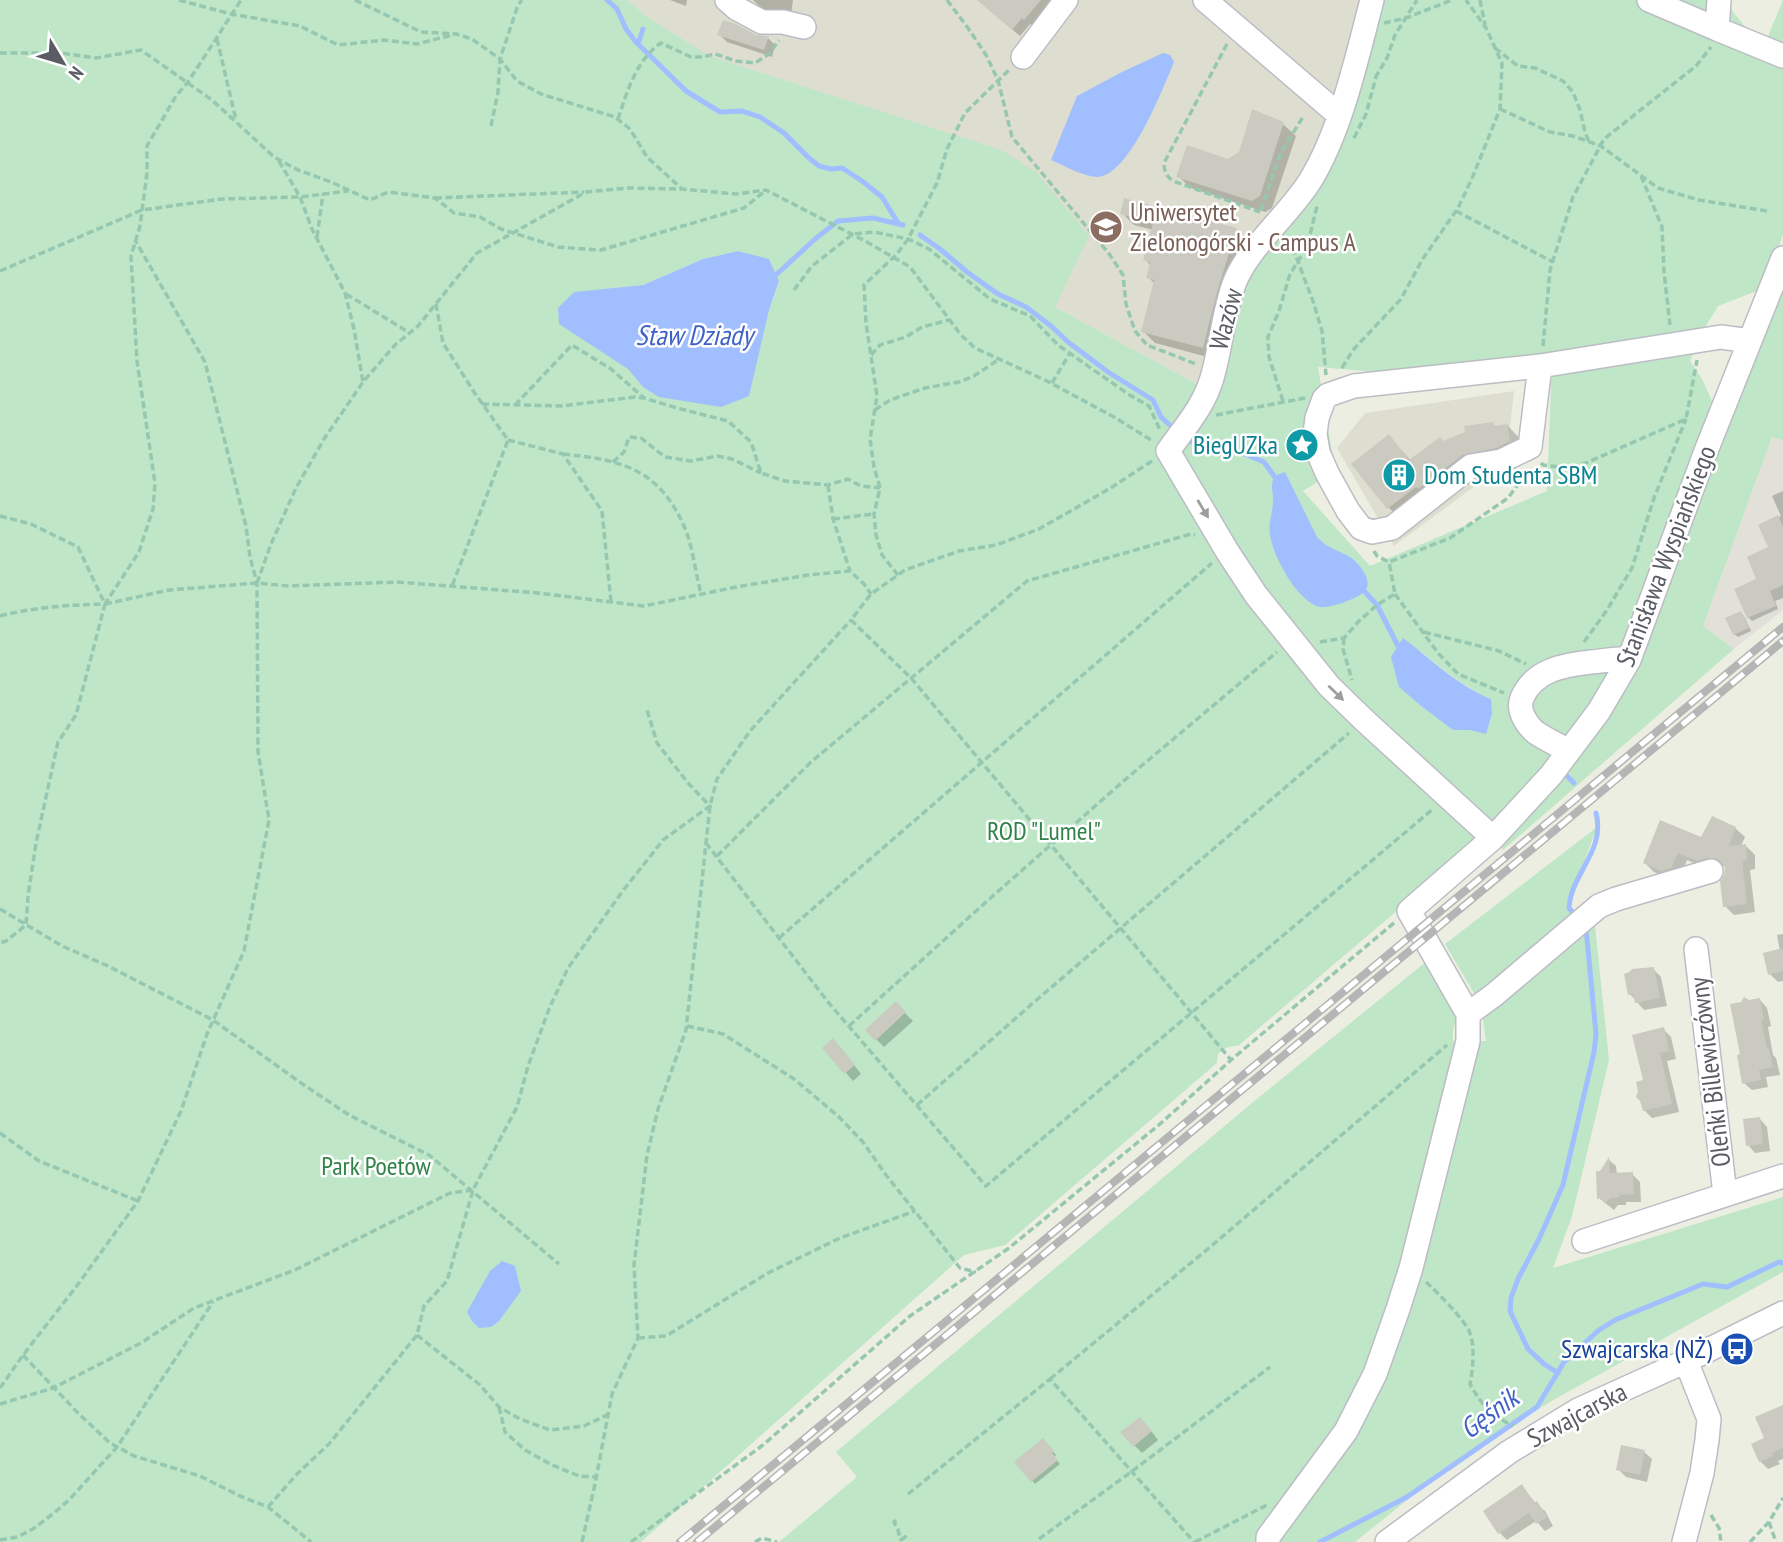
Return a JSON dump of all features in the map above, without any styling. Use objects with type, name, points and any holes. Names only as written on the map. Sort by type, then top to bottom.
[{"type":"street","points":[[727,0],[762,22],[797,25]]},
{"type":"street","points":[[1023,58],[1066,0]]},
{"type":"street","points":[[1205,0],[1339,115]]},
{"type":"street","name":"Wazów","points":[[1168,443],[1189,423],[1205,396],[1213,376],[1233,285],[1244,263],[1281,220],[1309,182],[1326,152],[1352,77],[1372,0]]},
{"type":"street","points":[[1649,0],[1783,56]]},
{"type":"street","points":[[1717,29],[1719,0]]},
{"type":"street","name":"Stanisława Wyspiańskiego","points":[[1409,911],[1493,838],[1551,775],[1599,711],[1629,659],[1706,451],[1783,258]]},
{"type":"street","points":[[1540,366],[1528,453],[1471,466],[1392,528],[1372,532],[1361,528],[1341,500],[1318,452],[1315,434],[1317,418],[1328,394],[1354,386],[1540,366],[1721,337],[1750,341]]},
{"type":"street","points":[[1168,443],[1227,551],[1290,647],[1329,687],[1493,838]]},
{"type":"street","points":[[1569,751],[1535,732],[1525,720],[1520,708],[1521,700],[1535,679],[1548,671],[1575,664],[1629,659]]},
{"type":"street","points":[[1467,1020],[1599,906],[1711,872]]},
{"type":"street","points":[[1268,1542],[1268,1537],[1346,1431],[1376,1374],[1410,1268],[1468,1041],[1467,1020],[1409,911]]},
{"type":"street","name":"Oleńki Billewiczówny","points":[[1696,949],[1724,1194]]},
{"type":"street","name":"Oleńki Billewiczówny","points":[[1584,1241],[1783,1176]]},
{"type":"street","name":"Szwajcarska","points":[[1387,1542],[1509,1452],[1548,1427],[1783,1312]]},
{"type":"street","points":[[1684,1542],[1702,1473],[1709,1419],[1686,1361]]},
{"type":"path","points":[[179,0],[231,14],[300,26],[338,45],[384,40],[416,44],[456,34]]},
{"type":"path","points":[[0,943],[26,925],[36,843],[58,742],[76,715],[104,604],[139,552],[153,509],[155,483],[137,361],[131,256],[142,210],[147,173],[147,146],[176,96],[241,0]]},
{"type":"path","points":[[355,0],[421,32],[456,34],[472,38],[500,59],[517,81],[541,94],[618,119],[630,128],[647,157],[682,189]]},
{"type":"path","points":[[491,126],[498,92],[500,59],[522,0]]},
{"type":"path","points":[[947,0],[986,55],[998,80],[1012,138],[1110,254],[1123,275],[1126,304],[1135,331],[1147,345],[1213,370]]},
{"type":"path","points":[[1367,86],[1376,77],[1387,58],[1395,35],[1417,0]]},
{"type":"path","points":[[1382,23],[1406,18],[1452,0]]},
{"type":"path","points":[[1328,394],[1353,350],[1401,299],[1422,260],[1456,211],[1500,109],[1502,63],[1486,28],[1466,0]]},
{"type":"path","points":[[1480,0],[1486,28]]},
{"type":"path","points":[[618,119],[627,89],[654,48],[661,43],[691,57],[715,54],[736,61],[755,63],[769,54],[797,25]]},
{"type":"path","points":[[217,37],[236,122]]},
{"type":"path","points":[[1228,42],[1164,163],[1168,177],[1260,212],[1281,152],[1303,117]]},
{"type":"path","points":[[1495,48],[1518,66],[1535,68],[1563,81],[1573,92],[1589,142]]},
{"type":"path","points":[[0,53],[62,53],[96,58],[141,50],[212,100],[277,159],[370,200],[388,192],[435,198],[628,188],[736,194],[766,190],[853,234],[910,267],[961,335],[975,348],[1047,381],[1168,443]]},
{"type":"path","points":[[898,576],[882,555],[876,534],[874,514],[880,488],[870,439],[877,396],[864,285],[893,258],[909,237],[937,183],[947,149],[965,113],[1023,58]]},
{"type":"path","points":[[1540,366],[1550,270],[1573,197],[1604,139],[1696,66]]},
{"type":"path","points":[[1368,109],[1376,77]]},
{"type":"path","points":[[1500,109],[1550,132],[1573,136],[1601,146],[1658,188],[1699,201],[1767,211]]},
{"type":"path","points":[[277,159],[300,197],[317,239],[345,293],[363,382]]},
{"type":"path","points":[[1640,174],[1662,227],[1672,345]]},
{"type":"path","points":[[435,198],[454,213],[480,217],[501,229],[558,247],[601,250],[744,208],[766,190]]},
{"type":"path","points":[[0,271],[142,210],[222,199],[300,197],[350,191]]},
{"type":"path","points":[[257,583],[296,488],[324,439],[363,382],[395,345],[418,326],[477,253],[586,192]]},
{"type":"path","points":[[317,239],[323,194]]},
{"type":"path","points":[[1283,401],[1269,357],[1268,337],[1290,274],[1307,247],[1317,206]]},
{"type":"path","points":[[1456,211],[1553,262]]},
{"type":"path","points":[[1281,220],[1322,331],[1328,394]]},
{"type":"path","points":[[794,290],[812,266],[853,234],[874,232],[909,237],[929,249],[990,299],[1030,316],[1058,345],[1149,406],[1168,443]]},
{"type":"path","points":[[0,1388],[138,1200],[181,1111],[213,1020],[244,951],[269,820],[258,752],[257,583],[246,526],[205,362],[135,240]]},
{"type":"path","points":[[345,293],[410,333]]},
{"type":"path","points":[[436,304],[443,343],[508,440],[563,454],[603,458],[635,468],[666,494],[685,527],[701,594]]},
{"type":"path","points":[[871,355],[880,345],[906,337],[922,327],[950,320]]},
{"type":"path","points":[[1575,664],[1582,647],[1632,568],[1654,498],[1686,419],[1701,340]]},
{"type":"path","points":[[515,405],[572,345],[611,369],[644,398]]},
{"type":"path","points":[[1052,383],[1070,353]]},
{"type":"path","points":[[875,410],[890,400],[974,376],[999,360]]},
{"type":"path","points":[[1189,423],[1283,401],[1328,394]]},
{"type":"path","points":[[482,404],[561,406],[644,398],[728,421],[751,442],[761,473]]},
{"type":"path","points":[[1361,528],[1377,556],[1389,562],[1450,538],[1508,498],[1522,478],[1528,453],[1543,465],[1567,468],[1586,463],[1686,419]]},
{"type":"path","points":[[613,462],[624,452],[629,437],[641,438],[665,457],[691,461],[718,456],[785,481],[828,485],[848,479],[861,486],[880,488]]},
{"type":"path","points":[[452,586],[508,440]]},
{"type":"path","points":[[582,1542],[612,1394],[638,1338],[634,1265],[647,1155],[658,1110],[687,1026],[710,806],[717,779],[750,731],[851,620],[871,594],[905,570],[959,551],[996,545],[1039,529],[1109,489],[1168,443]]},
{"type":"path","points":[[563,454],[602,511],[611,602]]},
{"type":"path","points":[[828,485],[832,519],[850,571],[871,594]]},
{"type":"path","points":[[832,519],[874,514]]},
{"type":"path","points":[[0,516],[31,524],[78,547],[104,604]]},
{"type":"path","points":[[717,856],[811,762],[1027,581],[1191,534],[1200,536]]},
{"type":"path","points":[[779,938],[1227,551]]},
{"type":"path","points":[[1389,562],[1395,594],[1421,632],[1458,674],[1521,700]]},
{"type":"path","points":[[0,615],[66,605],[104,604],[169,590],[257,583],[288,586],[397,582],[538,593],[644,606],[808,575],[850,571]]},
{"type":"path","points":[[916,1105],[1121,928],[1356,712],[1352,698],[1354,687],[1343,649],[1344,638],[1377,605],[1395,594]]},
{"type":"path","points":[[851,620],[911,678],[1231,1060]]},
{"type":"path","points":[[1421,632],[1499,651],[1548,671]]},
{"type":"path","points":[[849,1026],[1051,845],[1290,647],[1344,638]]},
{"type":"path","points":[[648,710],[657,743],[710,806]]},
{"type":"path","points":[[706,843],[828,1002],[986,1186],[1439,804]]},
{"type":"path","points":[[268,1507],[297,1474],[329,1444],[417,1335],[424,1306],[447,1282],[473,1190],[517,1107],[528,1066],[568,968],[663,840],[710,806]]},
{"type":"path","points":[[0,909],[62,946],[108,966],[213,1020],[349,1115],[429,1155],[559,1264]]},
{"type":"path","points":[[631,1542],[763,1445],[910,1316],[1009,1248],[1160,1124],[1231,1060],[1409,911]]},
{"type":"path","points":[[908,1494],[1209,1248],[1467,1020]]},
{"type":"path","points":[[687,1026],[723,1034],[794,1079],[838,1116],[863,1142],[960,1268],[976,1272]]},
{"type":"path","points":[[0,1133],[39,1161],[138,1200]]},
{"type":"path","points":[[0,1404],[54,1388],[141,1343],[194,1308],[295,1270],[450,1193],[473,1190]]},
{"type":"path","points":[[638,1338],[666,1336],[768,1273],[840,1238],[915,1211]]},
{"type":"path","points":[[1410,1268],[1439,1294],[1470,1331],[1470,1384],[1488,1412],[1518,1429]]},
{"type":"path","points":[[0,1540],[18,1537],[54,1513],[117,1447],[214,1300]]},
{"type":"path","points":[[417,1335],[480,1385],[499,1407],[520,1419],[550,1430],[584,1426],[608,1414]]},
{"type":"path","points":[[23,1354],[110,1443],[134,1456],[200,1476],[268,1507],[311,1542]]},
{"type":"path","points":[[1040,1539],[1270,1367]]},
{"type":"path","points":[[1050,1379],[1195,1542],[1263,1506],[1299,1496]]},
{"type":"path","points":[[499,1407],[505,1432],[525,1450],[579,1476],[597,1477]]},
{"type":"path","points":[[1750,1542],[1769,1522],[1783,1497]]},
{"type":"path","points":[[896,1520],[894,1522],[900,1541],[909,1534]]},
{"type":"path","points":[[1769,1522],[1776,1542]]},
{"type":"path","points":[[755,1542],[762,1538],[778,1542]]},
{"type":"shaded area","name":"Uniwersytet Zielonogórski - Campus A","points":[[627,0],[1371,0],[1307,176],[1204,388],[1055,307]]},
{"type":"shaded area","points":[[1514,391],[1506,463],[1394,546],[1337,448],[1365,413]]},
{"type":"shaded area","points":[[1772,437],[1783,440],[1783,610],[1734,649],[1703,626]]},
{"type":"green space","name":"Park Poetów","points":[[0,0],[627,0],[646,16],[709,56],[1001,150],[1036,172],[1089,236],[1055,307],[1204,388],[1243,261],[1328,155],[1377,0],[1726,0],[1763,48],[1783,0],[1783,235],[1762,289],[1718,306],[1690,361],[1713,403],[1628,633],[1599,693],[1580,726],[1494,828],[1238,1046],[1227,1048],[1218,1054],[1217,1063],[1005,1245],[964,1255],[641,1542],[0,1542]],"holes":[[[738,251],[769,260],[779,282],[769,310],[643,387],[574,293],[643,285],[703,259]],[[1552,361],[1547,491],[1370,566],[1303,491],[1335,471],[1318,367],[1410,375]],[[1419,650],[1462,683],[1491,699],[1470,730],[1453,729]]]},
{"type":"green space","points":[[1783,278],[1783,440],[1772,437],[1703,626],[1734,649],[1503,850],[1495,840],[1618,689]]},
{"type":"green space","points":[[1597,827],[1567,908],[1594,916],[1609,1060],[1572,1216],[1553,1268],[1783,1197],[1783,1272],[1555,1399],[1463,1455],[1355,1542],[779,1542],[857,1477],[836,1452],[1258,1098],[1427,961],[1453,1008],[1454,1042],[1486,1041],[1481,1005],[1445,944]]},
{"type":"water","points":[[1163,53],[1170,55],[1174,62],[1153,110],[1121,163],[1109,173],[1097,177],[1080,173],[1051,160],[1077,96]]},
{"type":"water","name":"Staw Dziady","points":[[738,251],[769,259],[779,281],[769,310],[749,396],[721,407],[659,397],[643,387],[628,369],[559,324],[558,308],[574,292],[643,285],[703,259]]},
{"type":"water","points":[[1285,472],[1317,537],[1361,567],[1368,583],[1362,594],[1337,605],[1320,607],[1303,597],[1288,577],[1276,554],[1270,529],[1274,476]]},
{"type":"water","points":[[1403,638],[1456,679],[1491,699],[1492,714],[1486,734],[1453,730],[1399,687],[1391,657]]},
{"type":"water","points":[[502,1261],[515,1266],[521,1291],[499,1321],[491,1327],[479,1328],[467,1312],[490,1271]]},
{"type":"building","points":[[977,0],[1041,0],[1012,30]]},
{"type":"building","points":[[723,20],[756,35],[769,36],[764,50],[717,35]]},
{"type":"building","points":[[1252,109],[1284,122],[1260,196],[1252,201],[1176,177],[1187,145],[1228,159],[1239,152]]},
{"type":"building","points":[[1124,198],[1237,228],[1203,348],[1141,332],[1154,280],[1146,278],[1150,262],[1143,260],[1153,223],[1120,214]]},
{"type":"building","name":"Dom Studenta SBM","points":[[1494,422],[1494,426],[1508,424],[1510,441],[1497,448],[1463,455],[1387,509],[1351,464],[1389,434],[1409,460],[1440,437],[1443,441],[1465,432],[1464,426]]},
{"type":"building","points":[[1778,515],[1783,527],[1783,585],[1770,591],[1776,606],[1747,618],[1734,589],[1756,579],[1747,557],[1768,547],[1758,525]]},
{"type":"building","points":[[1741,611],[1749,628],[1733,635],[1725,618]]},
{"type":"building","points":[[1712,816],[1736,827],[1729,846],[1746,844],[1747,860],[1742,861],[1747,904],[1723,907],[1720,881],[1725,868],[1721,861],[1715,858],[1697,861],[1678,853],[1671,868],[1661,871],[1643,863],[1660,820],[1701,837]]},
{"type":"building","points":[[1783,948],[1783,971],[1768,975],[1763,953]]},
{"type":"building","points":[[1654,967],[1660,998],[1635,1003],[1633,994],[1628,995],[1624,974],[1632,969]]},
{"type":"building","points":[[1744,997],[1749,1000],[1760,998],[1764,1019],[1761,1020],[1773,1067],[1759,1070],[1761,1080],[1742,1084],[1737,1055],[1740,1054],[1730,1004],[1741,1002]]},
{"type":"building","points":[[896,1001],[906,1012],[875,1041],[865,1030]]},
{"type":"building","points":[[1664,1027],[1669,1051],[1660,1053],[1672,1104],[1643,1111],[1636,1097],[1636,1082],[1643,1080],[1632,1035]]},
{"type":"building","points":[[833,1038],[855,1065],[844,1074],[822,1048]]},
{"type":"building","points":[[1760,1117],[1763,1144],[1746,1146],[1743,1119]]},
{"type":"building","points":[[1609,1157],[1610,1173],[1633,1172],[1634,1194],[1610,1198],[1605,1204],[1601,1198],[1597,1199],[1596,1171],[1600,1171]]},
{"type":"building","points":[[1783,1405],[1783,1448],[1759,1462],[1751,1444],[1764,1438],[1755,1417]]},
{"type":"building","points":[[1140,1417],[1152,1431],[1133,1447],[1120,1432]]},
{"type":"building","points":[[1043,1438],[1058,1460],[1031,1482],[1014,1462]]},
{"type":"building","points":[[1621,1445],[1645,1450],[1640,1475],[1616,1470]]},
{"type":"building","points":[[1522,1484],[1547,1517],[1536,1524],[1529,1513],[1498,1534],[1483,1511]]},
{"type":"waterway","points":[[607,0],[617,9],[635,41],[686,91],[720,112],[742,111],[760,117],[784,133],[819,166],[842,168],[882,197],[898,223]]},
{"type":"waterway","points":[[638,44],[643,29]]},
{"type":"waterway","points":[[776,275],[838,221],[873,218],[903,225]]},
{"type":"waterway","points":[[920,235],[998,294],[1026,307],[1108,372],[1153,400],[1161,417],[1176,431]]},
{"type":"waterway","points":[[1184,437],[1210,448],[1230,448],[1264,462],[1274,476]]},
{"type":"waterway","points":[[1365,592],[1377,605],[1398,646]]},
{"type":"waterway","points":[[1565,774],[1574,783]]},
{"type":"waterway","points":[[1576,916],[1569,908],[1571,895],[1596,839],[1596,813]]},
{"type":"waterway","points":[[1558,1373],[1528,1349],[1510,1311],[1511,1298],[1518,1279],[1563,1185],[1594,1052],[1596,1034],[1585,926]]},
{"type":"waterway","name":"Gęśnik","points":[[1320,1542],[1407,1497],[1537,1407],[1564,1362],[1599,1330],[1615,1320],[1703,1284],[1727,1287],[1779,1262],[1783,1263]]},
{"type":"railway","points":[[680,1542],[1783,627]]},
{"type":"railway","points":[[697,1542],[1783,641]]},
{"type":"place","name":"Uniwersytet Zielonogórski - Campus A","points":[[1106,227]]},
{"type":"place","name":"BiegUZka","points":[[1302,445]]},
{"type":"place","name":"Dom Studenta SBM","points":[[1399,475]]},
{"type":"place","name":"Szwajcarska (NŻ)","points":[[1737,1349]]},
{"type":"park label","name":"ROD \"Lumel\"","points":[[1044,831]]}]
